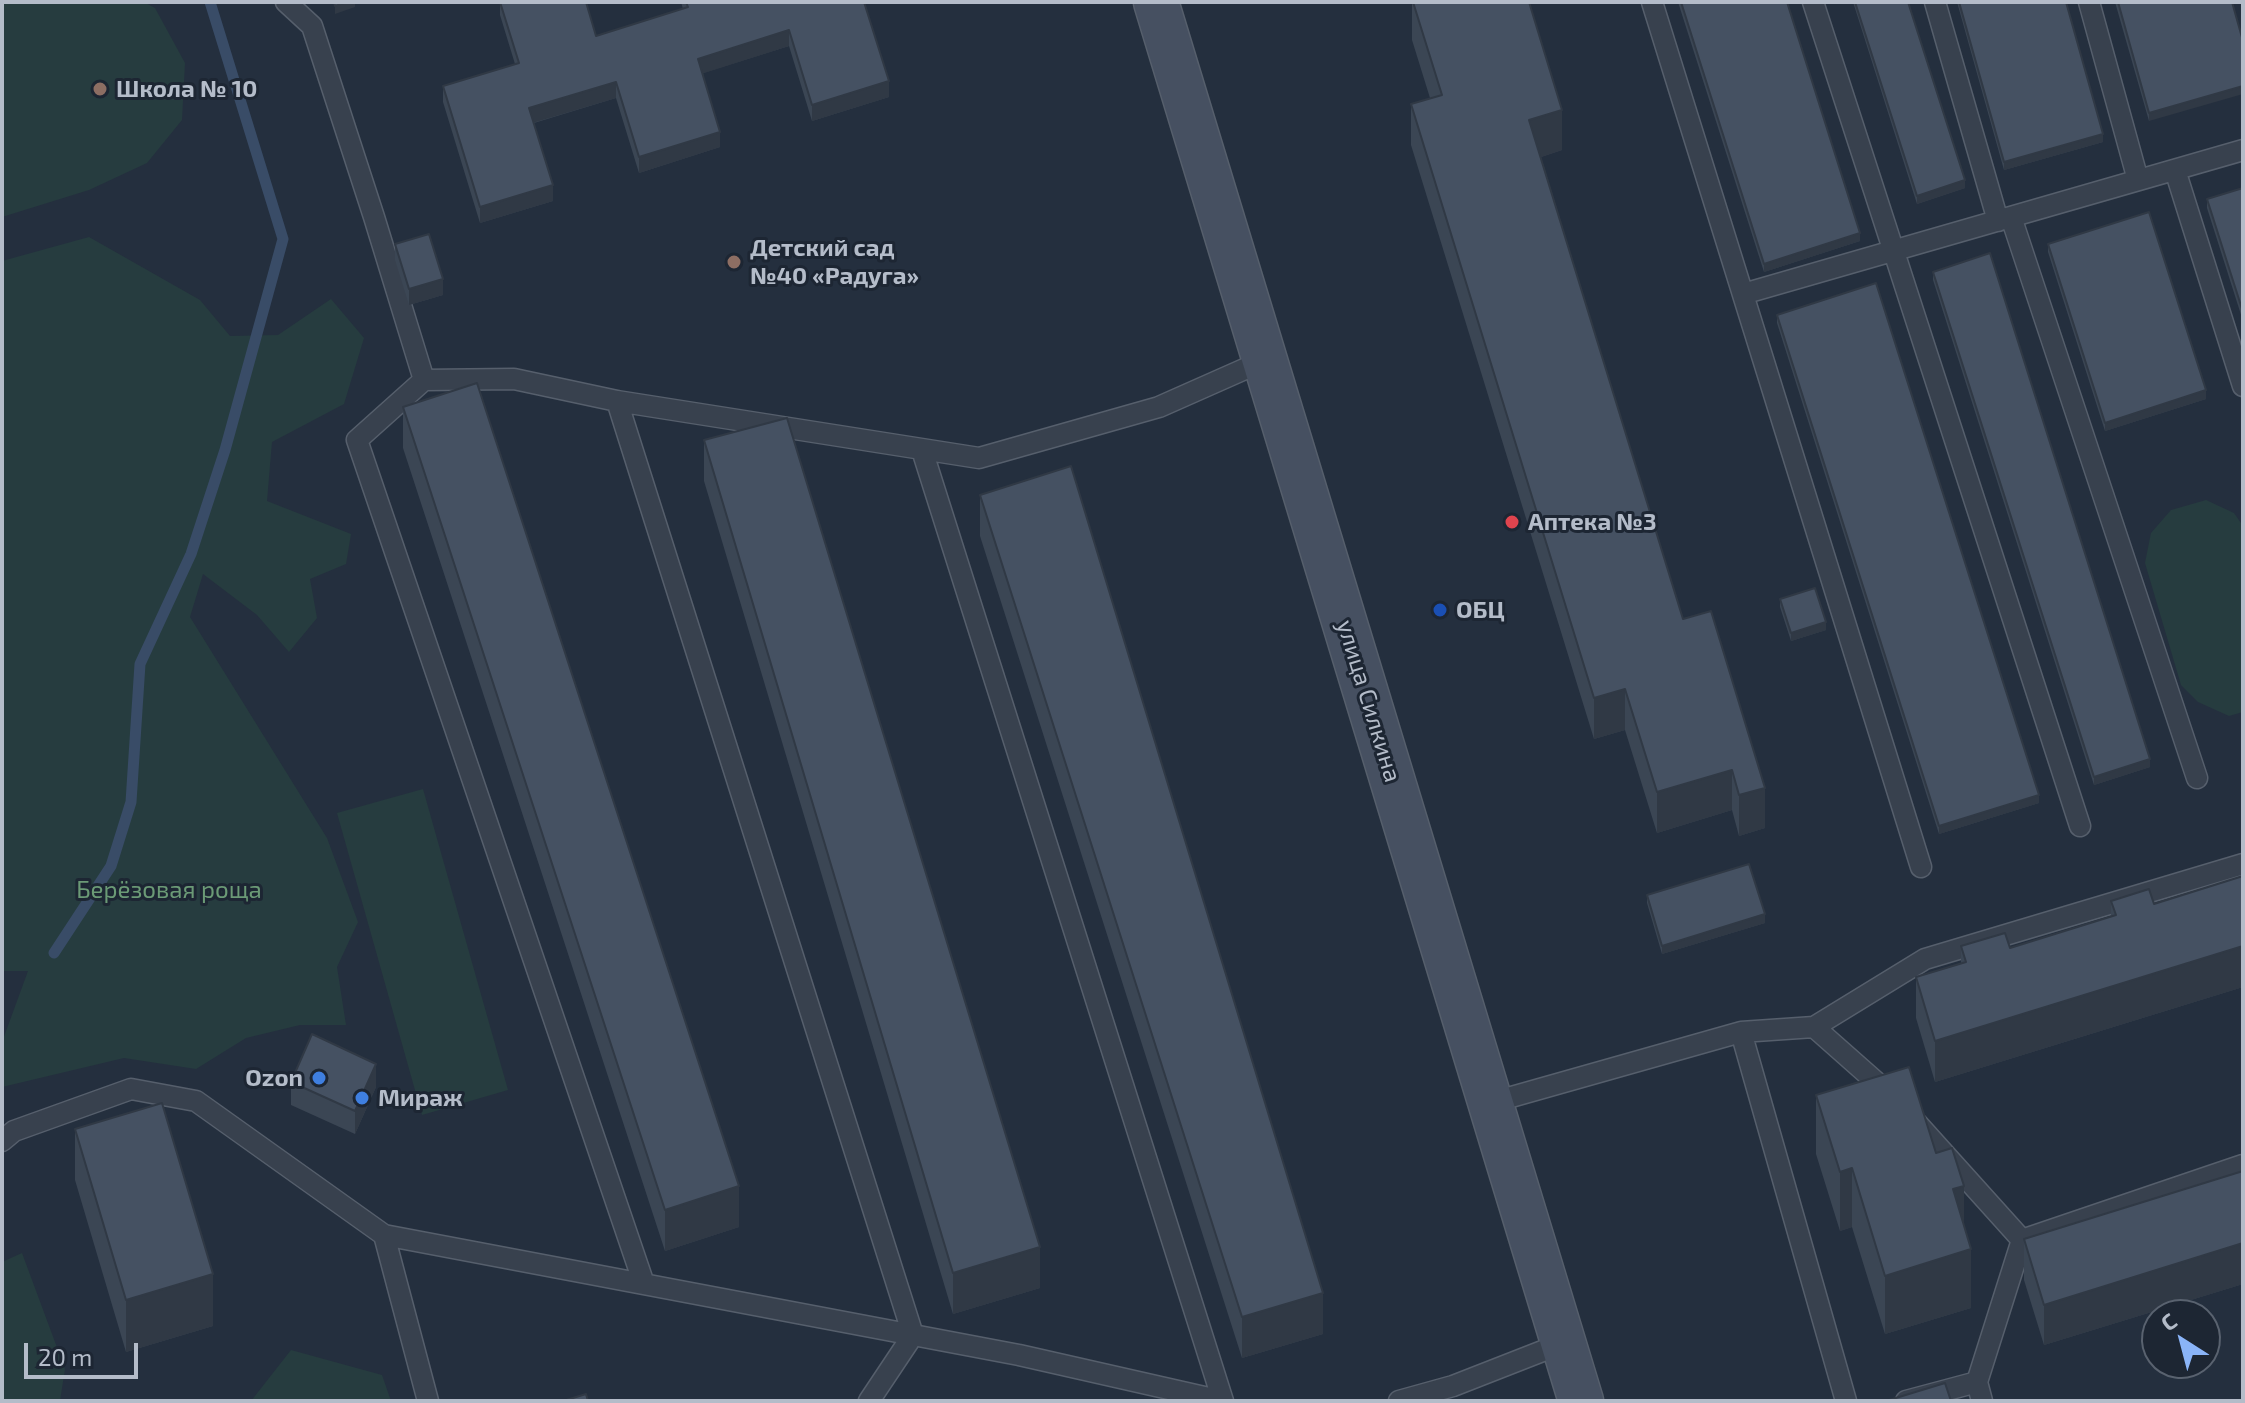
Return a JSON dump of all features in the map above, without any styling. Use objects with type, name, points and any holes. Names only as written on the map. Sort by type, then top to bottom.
[{"type":"main road","name":"улица Силкина","points":[[1156,2],[1581,1401]]},
{"type":"lane","points":[[286,2],[312,26],[424,380]]},
{"type":"lane","points":[[1652,2],[1921,867]]},
{"type":"lane","points":[[1813,2],[2080,826]]},
{"type":"lane","points":[[1935,2],[2004,219],[2197,778]]},
{"type":"lane","points":[[2089,2],[2138,180]]},
{"type":"lane","points":[[1743,294],[2243,150]]},
{"type":"lane","points":[[2175,170],[2243,386]]},
{"type":"lane","points":[[644,1284],[357,440],[424,380],[514,379],[617,401],[979,458],[1159,407],[1265,360]]},
{"type":"lane","points":[[617,401],[913,1335]]},
{"type":"lane","points":[[2,1141],[14,1131],[131,1089],[196,1101],[384,1235],[1019,1355],[1185,1396],[1222,1401],[922,450]]},
{"type":"lane","points":[[1490,1103],[1741,1032],[1814,1027],[1925,959],[2243,864]]},
{"type":"lane","points":[[1814,1027],[1893,1097],[2022,1240]]},
{"type":"lane","points":[[1741,1032],[1846,1401]]},
{"type":"lane","points":[[2022,1240],[2243,1165]]},
{"type":"lane","points":[[384,1235],[428,1401]]},
{"type":"lane","points":[[1906,1401],[1979,1391],[2022,1240]]},
{"type":"lane","points":[[869,1401],[913,1335]]},
{"type":"lane","points":[[1399,1401],[1453,1386],[1563,1343]]},
{"type":"green space","name":"Школа № 10","points":[[2,2],[144,2],[155,8],[185,63],[182,120],[147,163],[89,190],[2,217]]},
{"type":"green space","name":"Берёзовая роща","points":[[89,237],[200,300],[230,336],[278,335],[331,299],[364,338],[344,404],[272,442],[267,501],[351,534],[346,564],[310,579],[317,618],[289,652],[257,615],[203,574],[190,617],[327,838],[358,922],[337,967],[346,1025],[300,1025],[246,1038],[196,1069],[124,1058],[2,1087],[2,1042],[28,971],[2,971],[2,261]]},
{"type":"green space","points":[[2206,500],[2234,513],[2243,526],[2243,712],[2229,716],[2198,702],[2181,685],[2145,563],[2151,533],[2171,510]]},
{"type":"green space","points":[[423,789],[508,1090],[422,1115],[337,813]]},
{"type":"green space","points":[[22,1253],[65,1369],[60,1401],[2,1401],[2,1262]]},
{"type":"green space","points":[[291,1350],[382,1375],[391,1401],[251,1401]]},
{"type":"building","points":[[500,2],[586,2],[596,36],[688,7],[686,2],[864,2],[889,81],[812,105],[789,30],[698,59],[720,132],[639,157],[616,82],[529,108],[553,185],[480,207],[443,86],[519,63]]},
{"type":"building","points":[[1413,2],[1529,2],[1562,110],[1529,120],[1683,619],[1711,611],[1765,788],[1739,795],[1732,770],[1657,792],[1625,689],[1594,698],[1411,104],[1442,95]]},
{"type":"building","points":[[1681,2],[1787,2],[1860,233],[1764,264]]},
{"type":"building","points":[[1855,2],[1908,2],[1965,180],[1917,196]]},
{"type":"building","points":[[1959,2],[2066,2],[2103,134],[2004,162]]},
{"type":"building","points":[[2118,2],[2232,2],[2243,41],[2243,86],[2149,113]]},
{"type":"building","points":[[2243,188],[2243,312],[2207,199]]},
{"type":"building","points":[[2149,212],[2206,390],[2105,423],[2048,244]]},
{"type":"building","points":[[429,234],[443,279],[409,289],[395,244]]},
{"type":"building","points":[[1990,253],[2150,759],[2094,777],[1933,272]]},
{"type":"building","points":[[1876,283],[2039,795],[1939,826],[1777,315]]},
{"type":"building","points":[[477,383],[739,1186],[665,1210],[403,407]]},
{"type":"building","points":[[787,418],[1040,1247],[953,1273],[704,440]]},
{"type":"building","points":[[1071,466],[1323,1293],[1242,1317],[980,495]]},
{"type":"building","points":[[1815,588],[1826,622],[1791,633],[1780,599]]},
{"type":"building","points":[[1749,864],[1765,914],[1662,946],[1647,895]]},
{"type":"building","points":[[2243,876],[2243,946],[1935,1041],[1916,977],[1966,962],[1961,946],[2005,933],[2010,948],[2116,915],[2111,901],[2149,889],[2154,904]]},
{"type":"building","points":[[312,1034],[376,1064],[355,1111],[291,1082]]},
{"type":"building","points":[[1909,1067],[1936,1153],[1952,1148],[1964,1186],[1953,1189],[1971,1249],[1885,1276],[1852,1168],[1840,1172],[1816,1095]]},
{"type":"building","points":[[162,1103],[213,1274],[126,1300],[75,1129]]},
{"type":"building","points":[[2243,1171],[2243,1243],[2044,1305],[2024,1239]]},
{"type":"building","points":[[1945,1383],[1951,1401],[1886,1401]]},
{"type":"building","points":[[586,1394],[588,1401],[563,1401]]},
{"type":"waterway","points":[[54,953],[111,866],[131,802],[140,664],[191,554],[225,450],[283,239],[210,2]]},
{"type":"place","name":"Школа № 10","points":[[100,89]]},
{"type":"place","name":"Детский сад №40 «Радуга»","points":[[734,262]]},
{"type":"place","name":"Аптека №3","points":[[1512,522]]},
{"type":"place","name":"ОБЦ","points":[[1440,610]]},
{"type":"place","name":"Ozon","points":[[319,1078]]},
{"type":"place","name":"Мираж","points":[[362,1098]]}]
